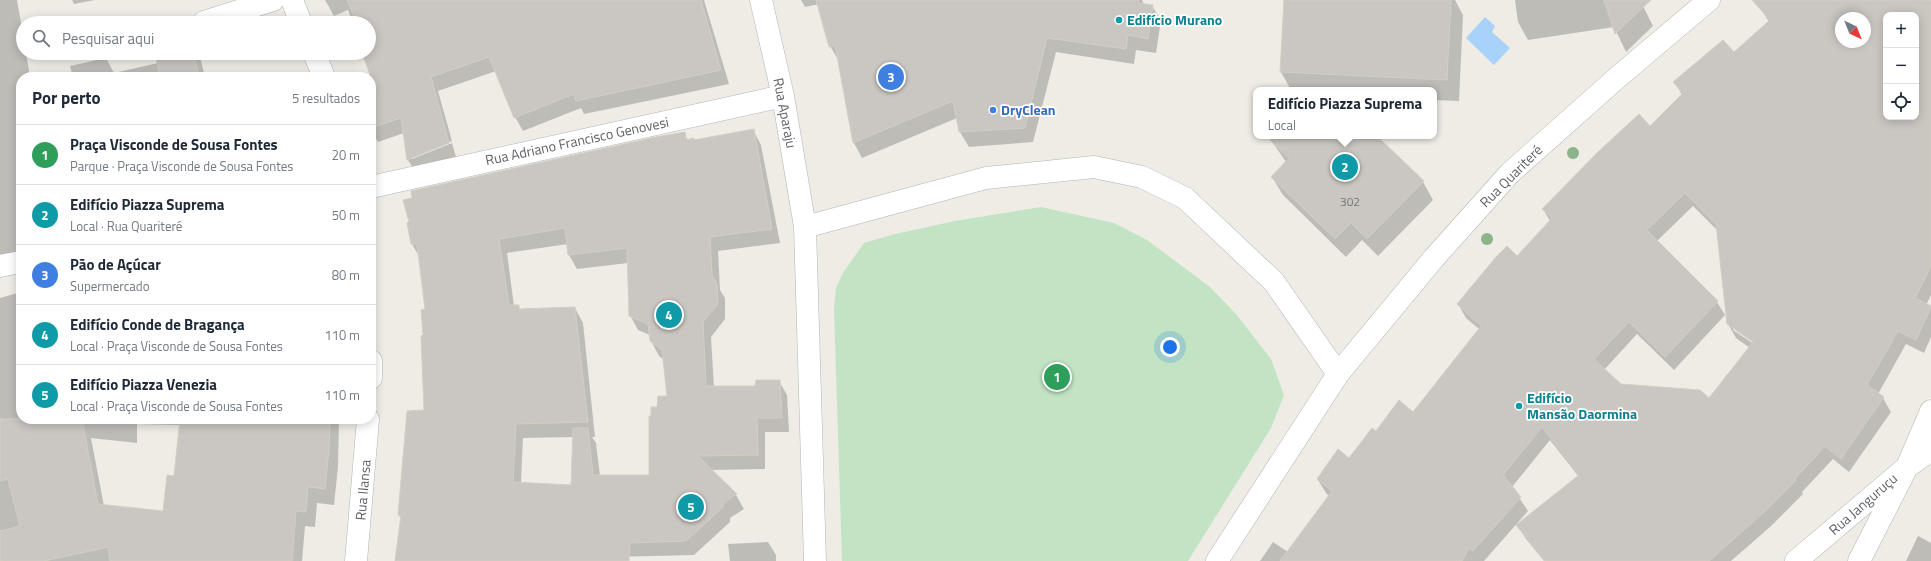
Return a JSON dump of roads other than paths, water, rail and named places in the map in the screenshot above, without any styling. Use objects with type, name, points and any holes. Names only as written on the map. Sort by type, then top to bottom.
[{"type":"street","points":[[223,16],[273,0]]},
{"type":"street","points":[[292,0],[298,16]]},
{"type":"street","name":"Rua Aparaju","points":[[760,0],[783,96],[805,227],[815,561]]},
{"type":"street","name":"Rua Quariteré","points":[[1216,561],[1338,374],[1434,258],[1510,173],[1618,77],[1709,0]]},
{"type":"street","points":[[317,60],[322,72]]},
{"type":"street","name":"Rua Adriano Francisco Genovesi","points":[[376,185],[783,96]]},
{"type":"street","points":[[805,227],[986,178],[1094,167],[1142,177],[1185,198],[1225,234],[1274,282],[1338,374]]},
{"type":"street","points":[[0,266],[16,263]]},
{"type":"street","points":[[1859,561],[1906,467],[1931,411]]},
{"type":"street","name":"Rua Ilansa","points":[[356,561],[368,424]]},
{"type":"street","name":"Rua Janguruçu","points":[[1796,561],[1906,467],[1931,450]]},
{"type":"water","points":[[1485,17],[1495,26],[1492,32],[1510,48],[1494,65],[1466,38]]},
{"type":"place","name":"Edifício Murano","points":[[1119,20]]},
{"type":"place","name":"Pão de Açúcar","points":[[891,77]]},
{"type":"place","name":"DryClean","points":[[993,110]]},
{"type":"place","name":"Edifício Piazza Suprema","points":[[1345,167]]},
{"type":"place","name":"Edifício Conde de Bragança","points":[[669,315]]},
{"type":"place","name":"Praça Visconde de Sousa Fontes","points":[[1057,377]]},
{"type":"place","name":"Edifício Mansão Daormina","points":[[1519,406]]},
{"type":"place","name":"Edifício Piazza Venezia","points":[[691,507]]}]
